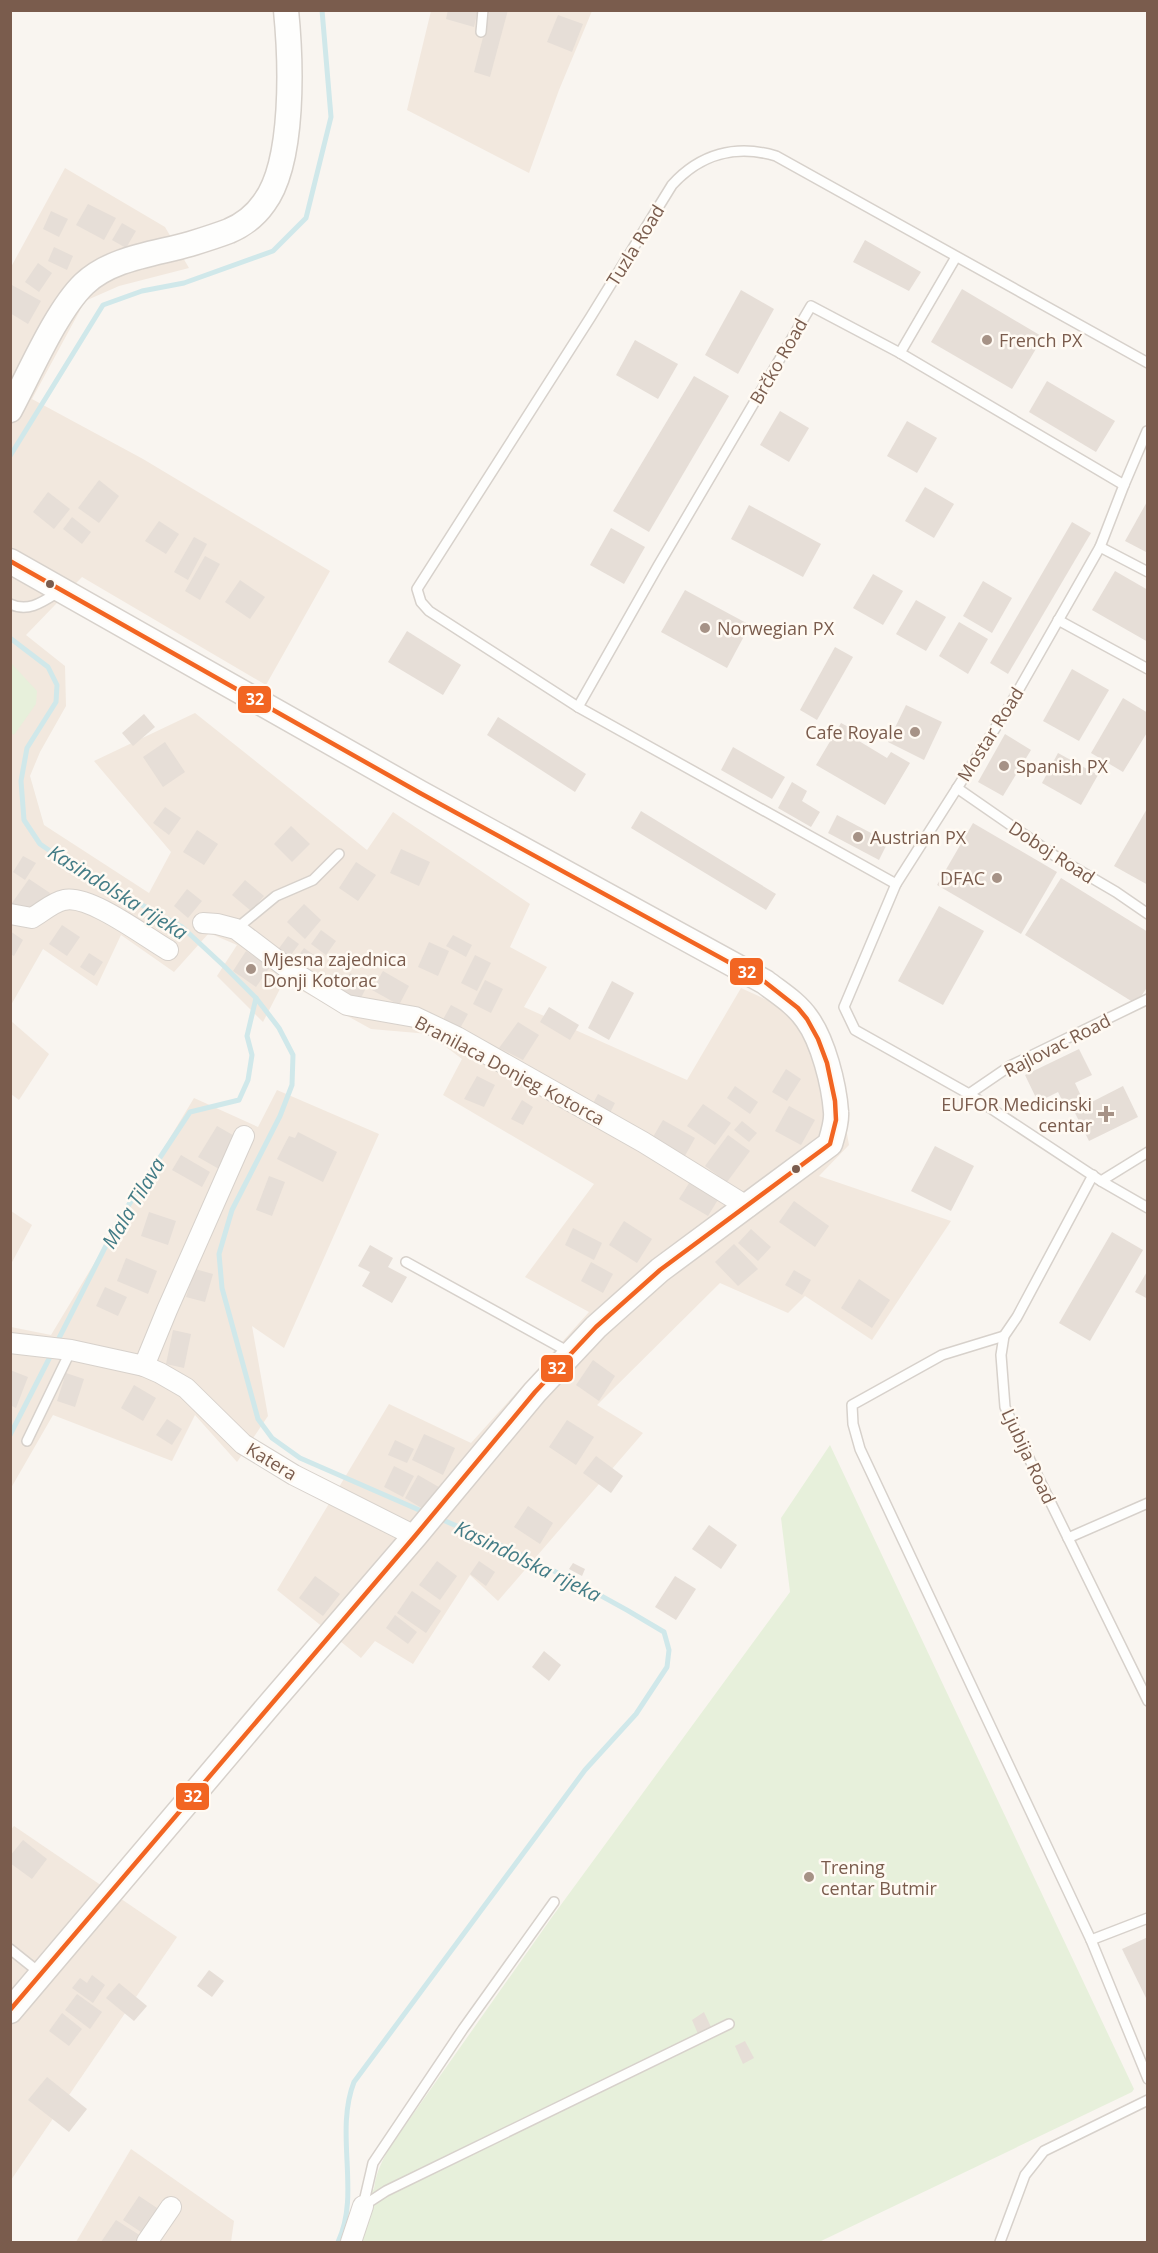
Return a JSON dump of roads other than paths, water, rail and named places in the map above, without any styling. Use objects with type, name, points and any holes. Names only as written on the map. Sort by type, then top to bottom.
[{"type":"street","points":[[10,410],[49,336],[69,303],[84,284],[102,271],[120,263],[229,231],[242,225],[265,203],[274,186],[288,119],[290,56],[286,10]]},
{"type":"street","points":[[10,561],[420,793],[765,982],[794,1004],[817,1034],[837,1114],[830,1144],[660,1270],[596,1327],[535,1392],[10,2011]]},
{"type":"street","points":[[10,914],[32,918],[60,900],[74,898],[90,903],[168,950]]},
{"type":"street","name":"Branilaca Donjeg Kotorca","points":[[203,923],[236,929],[290,970],[347,1005],[415,1017],[457,1037],[643,1142],[748,1207]]},
{"type":"street","points":[[144,1366],[244,1136]]},
{"type":"street","name":"Katera","points":[[10,1343],[60,1349],[144,1366],[186,1388],[243,1444],[294,1475],[420,1530]]},
{"type":"street","points":[[351,2242],[363,2206]]},
{"type":"street","points":[[147,2242],[171,2207]]},
{"type":"lane","points":[[481,32],[483,10]]},
{"type":"lane","name":"Tuzla Road","points":[[578,707],[429,611],[421,602],[417,589],[672,185],[685,170],[703,160],[743,150],[776,156],[1148,363]]},
{"type":"lane","points":[[900,353],[956,257]]},
{"type":"lane","name":"Brčko Road","points":[[578,707],[811,306],[900,353],[1124,484]]},
{"type":"lane","name":"Mostar Road","points":[[969,1094],[855,1030],[844,1006],[896,884],[1010,705],[1100,547],[1147,430]]},
{"type":"lane","points":[[1100,547],[1148,572]]},
{"type":"lane","points":[[10,604],[19,608],[34,606],[63,590]]},
{"type":"lane","points":[[1058,620],[1148,669]]},
{"type":"lane","points":[[578,707],[896,884]]},
{"type":"lane","name":"Doboj Road","points":[[957,788],[1058,858],[1148,914]]},
{"type":"lane","points":[[236,929],[276,896],[313,880],[339,854]]},
{"type":"lane","name":"Rajlovac Road","points":[[969,1094],[1010,1066],[1148,999]]},
{"type":"lane","points":[[969,1094],[1101,1181],[1148,1208]]},
{"type":"lane","points":[[1101,1181],[1148,1152]]},
{"type":"lane","name":"Ljubija Road","points":[[1093,1175],[1017,1317],[1004,1336],[1001,1355],[1005,1407],[1148,1701]]},
{"type":"lane","points":[[406,1262],[571,1353]]},
{"type":"lane","points":[[1004,1336],[942,1355],[890,1382],[852,1405],[853,1424],[865,1460],[1091,1940],[1148,2079]]},
{"type":"lane","points":[[27,1441],[60,1349]]},
{"type":"lane","points":[[1068,1538],[1148,1503]]},
{"type":"lane","points":[[363,2206],[372,2163],[463,2029],[554,1902]]},
{"type":"lane","points":[[1091,1940],[1148,1918]]},
{"type":"lane","points":[[10,1949],[41,1974]]},
{"type":"lane","points":[[363,2206],[386,2191],[729,2024]]},
{"type":"lane","points":[[1000,2242],[1025,2175],[1044,2151],[1148,2100]]},
{"type":"waterway","name":"Kasindolska rijeka","points":[[10,456],[103,305],[142,291],[184,283],[273,251],[306,218],[331,117],[322,10]]},
{"type":"waterway","name":"Kasindolska rijeka","points":[[10,638],[48,667],[57,685],[56,702],[27,748],[21,781],[24,820],[40,844],[78,870],[182,927],[256,998],[279,1028],[293,1055],[292,1085],[280,1116],[232,1210],[219,1254],[222,1288],[258,1419],[272,1438],[300,1458],[426,1513]]},
{"type":"waterway","name":"Mala Tilava","points":[[56,1344],[120,1218],[190,1112],[239,1100],[248,1080],[252,1055],[247,1036],[256,998]]},
{"type":"waterway","name":"Mala Tilava","points":[[10,1435],[52,1353]]},
{"type":"waterway","name":"Kasindolska rijeka","points":[[338,2242],[347,2204],[346,2122],[354,2082],[585,1770],[636,1714],[667,1667],[669,1650],[664,1632],[553,1570],[438,1518]]},
{"type":"place","name":"French PX","points":[[987,340]]},
{"type":"place","name":"Norwegian PX","points":[[705,628]]},
{"type":"place","name":"Cafe Royale","points":[[915,732]]},
{"type":"place","name":"Spanish PX","points":[[1004,766]]},
{"type":"place","name":"Austrian PX","points":[[858,837]]},
{"type":"place","name":"DFAC","points":[[997,878]]},
{"type":"place","name":"Mjesna zajednica Donji Kotorac","points":[[251,969]]},
{"type":"place","name":"EUFOR Medicinski centar","points":[[1106,1114]]},
{"type":"place","name":"Trening centar Butmir","points":[[809,1877]]}]
